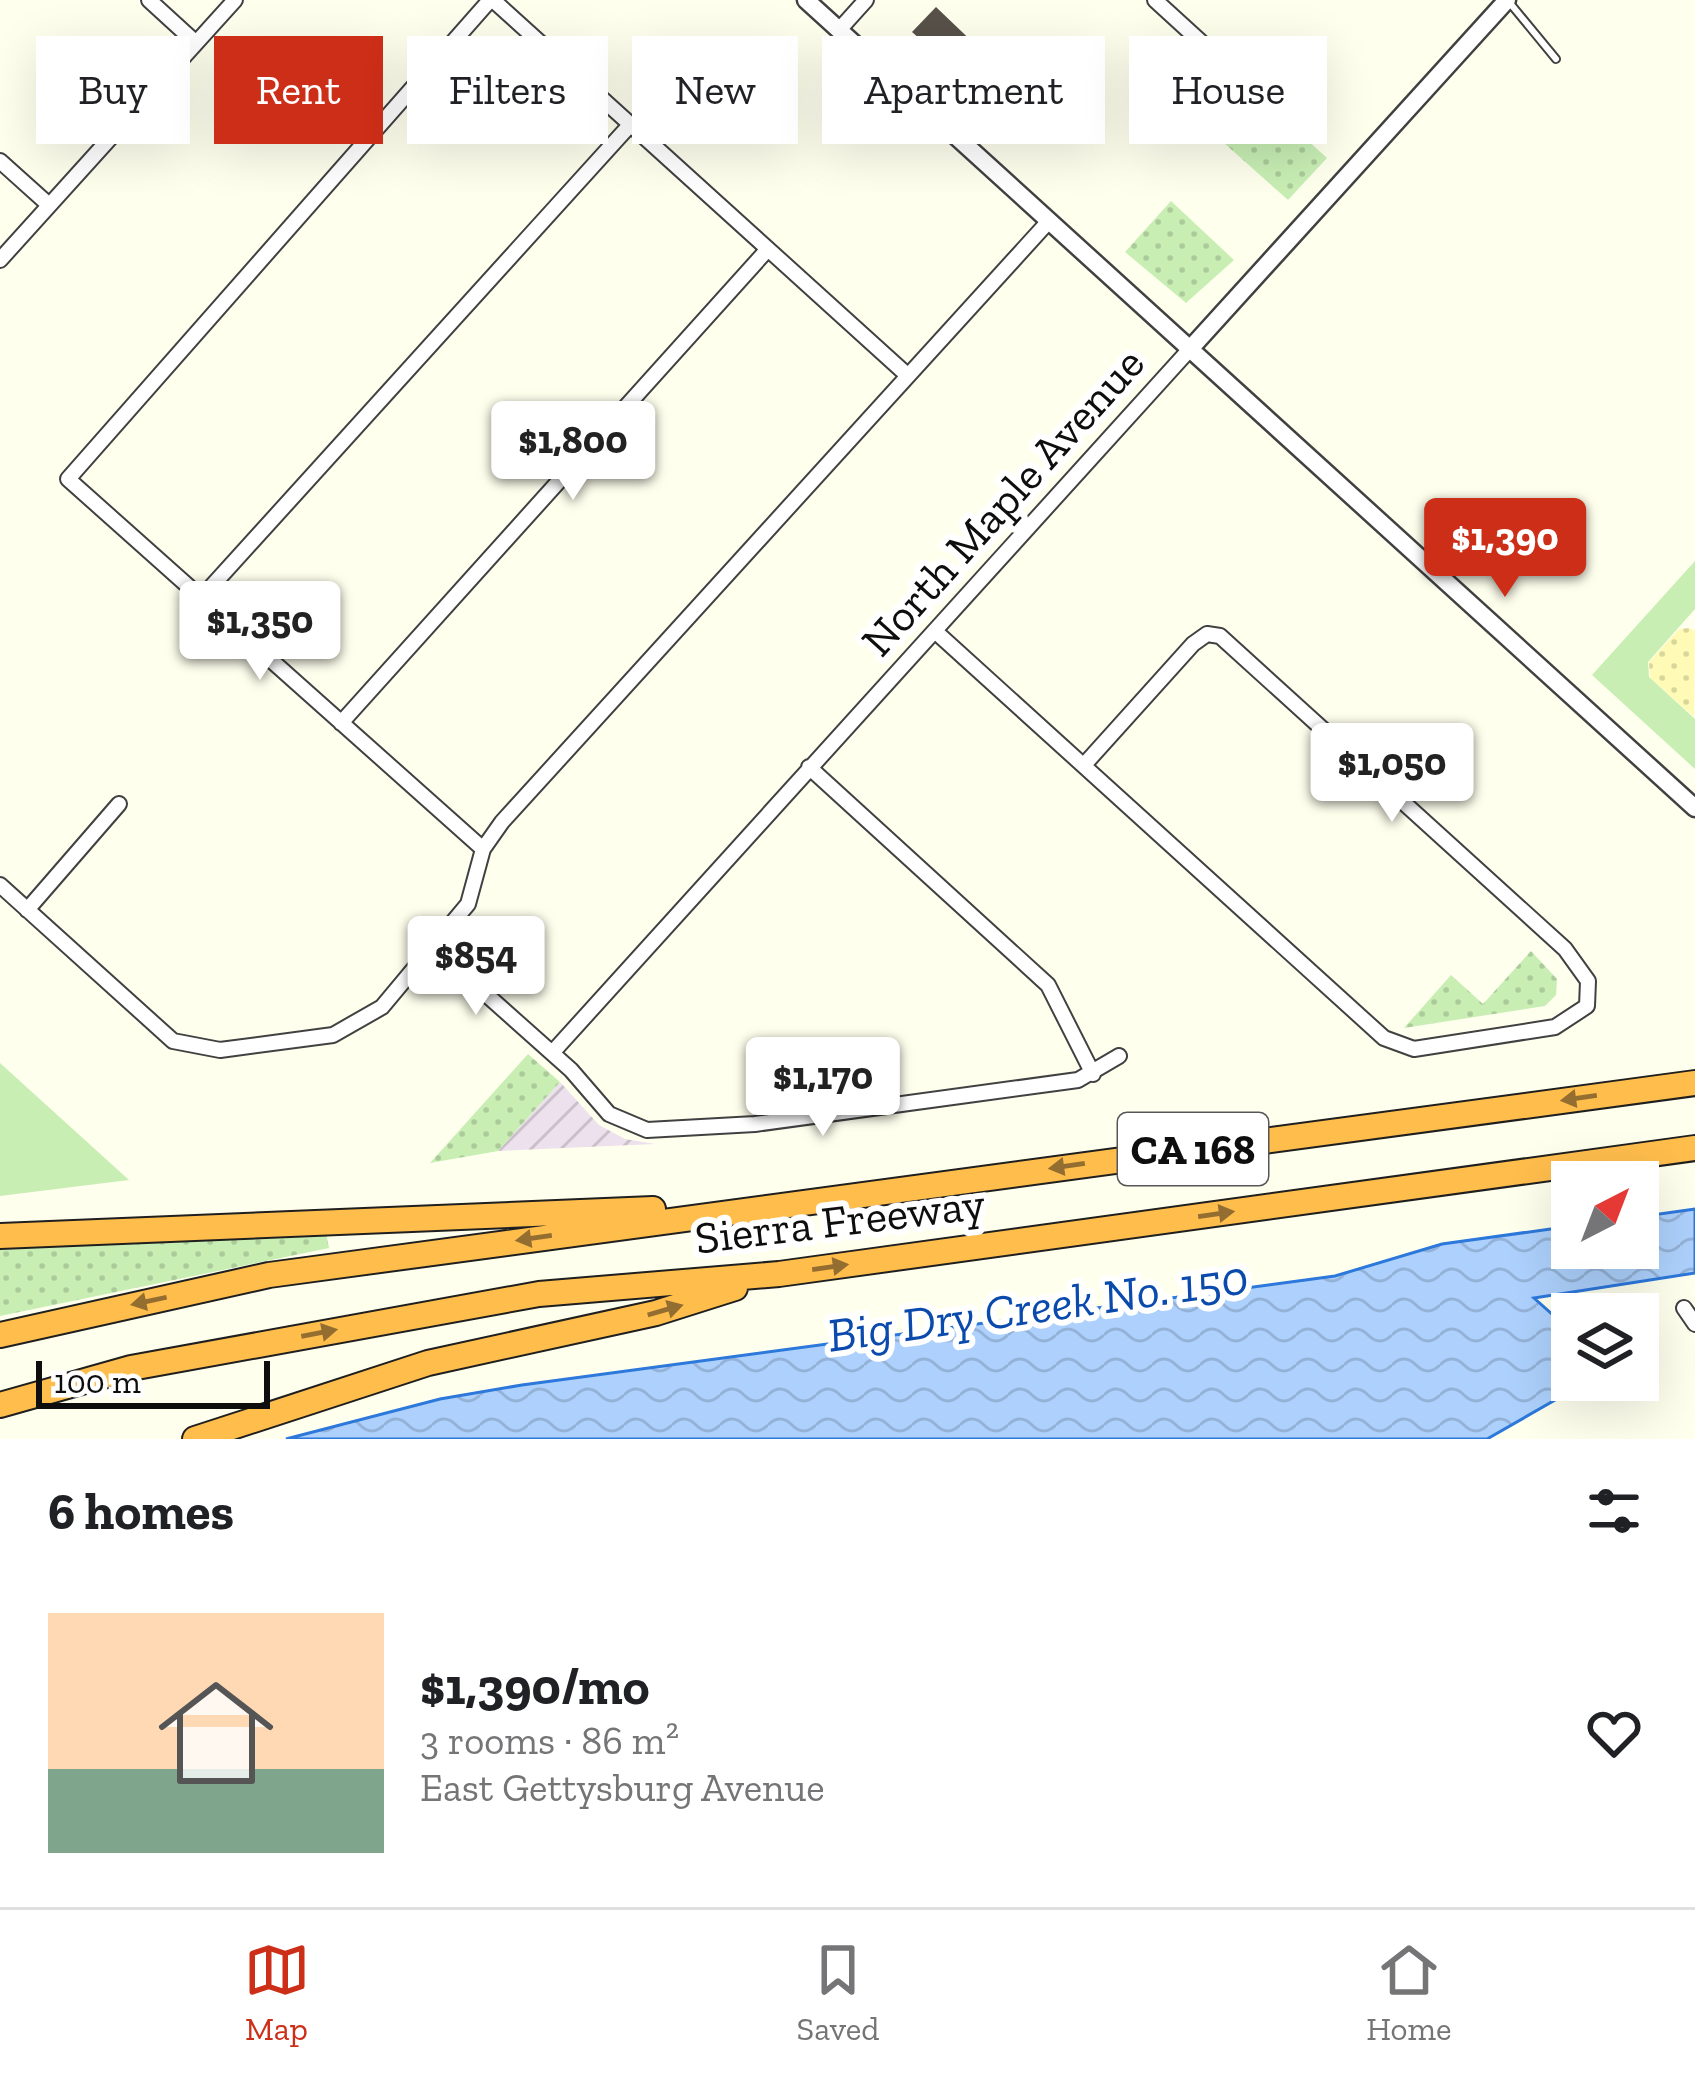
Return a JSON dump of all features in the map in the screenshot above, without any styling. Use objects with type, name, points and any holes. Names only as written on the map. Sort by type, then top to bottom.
[{"type":"highway","name":"Sierra Freeway","points":[[0,1335],[269,1275],[1695,1083]]},
{"type":"highway","name":"Sierra Freeway","points":[[0,1405],[131,1368],[474,1305],[779,1274],[1695,1148]]},
{"type":"highway","points":[[0,1236],[642,1208],[691,1216]]},
{"type":"highway","points":[[195,1439],[428,1363],[656,1313],[779,1274]]},
{"type":"street","points":[[149,0],[196,43]]},
{"type":"street","points":[[0,260],[235,0]]},
{"type":"street","points":[[483,849],[68,479],[492,0],[906,374]]},
{"type":"street","points":[[806,0],[1695,808]]},
{"type":"street","points":[[839,30],[866,0]]},
{"type":"street","points":[[1155,0],[1194,36]]},
{"type":"street","name":"North Maple Avenue","points":[[552,1053],[1507,0]]},
{"type":"street","points":[[202,597],[630,125]]},
{"type":"street","points":[[0,161],[49,206]]},
{"type":"street","points":[[0,885],[172,1041],[220,1050],[333,1035],[358,1023],[382,1007],[468,904],[483,849],[1048,220]]},
{"type":"street","points":[[341,723],[768,250]]},
{"type":"street","points":[[936,632],[1084,765],[1400,1047],[1414,1049],[1556,1027],[1576,1018],[1589,1000],[1582,969],[1565,949],[1220,636],[1207,634],[1084,765]]},
{"type":"street","points":[[809,766],[1048,985],[1093,1074]]},
{"type":"street","points":[[27,910],[119,805]]},
{"type":"street","points":[[433,947],[552,1053],[609,1114],[647,1130],[838,1112],[1093,1074],[1118,1056]]},
{"type":"street","points":[[829,1057],[838,1112]]},
{"type":"street","points":[[1684,1308],[1695,1324]]},
{"type":"lane","points":[[1507,0],[1556,59]]},
{"type":"shaded area","points":[[560,1082],[599,1125],[625,1139],[655,1144],[498,1151]]},
{"type":"green space","points":[[1225,144],[1312,144],[1327,158],[1288,200]]},
{"type":"green space","points":[[1171,201],[1234,260],[1186,303],[1125,252]]},
{"type":"green space","points":[[1695,561],[1695,609],[1648,662],[1649,677],[1695,719],[1695,769],[1592,675]]},
{"type":"green space","points":[[1531,951],[1557,979],[1556,995],[1545,1006],[1404,1028],[1451,975],[1483,1004]]},
{"type":"green space","points":[[528,1054],[560,1082],[498,1151],[430,1163]]},
{"type":"green space","points":[[0,1063],[129,1180],[0,1196]]},
{"type":"green space","points":[[326,1233],[329,1248],[0,1316],[0,1248]]},
{"type":"sand","points":[[1679,629],[1695,631],[1694,717],[1650,678],[1649,662]]},
{"type":"water","points":[[1695,1209],[1695,1273],[1534,1298],[1551,1313],[1553,1401],[1487,1439],[286,1439],[440,1399],[522,1385],[1335,1276],[1442,1244],[1551,1229],[1551,1269],[1659,1269],[1659,1214]]},
{"type":"building","points":[[936,7],[966,36],[917,36],[912,32]]},
{"type":"water label","name":"Big Dry Creek No. 150","points":[[1038,1306]]}]
